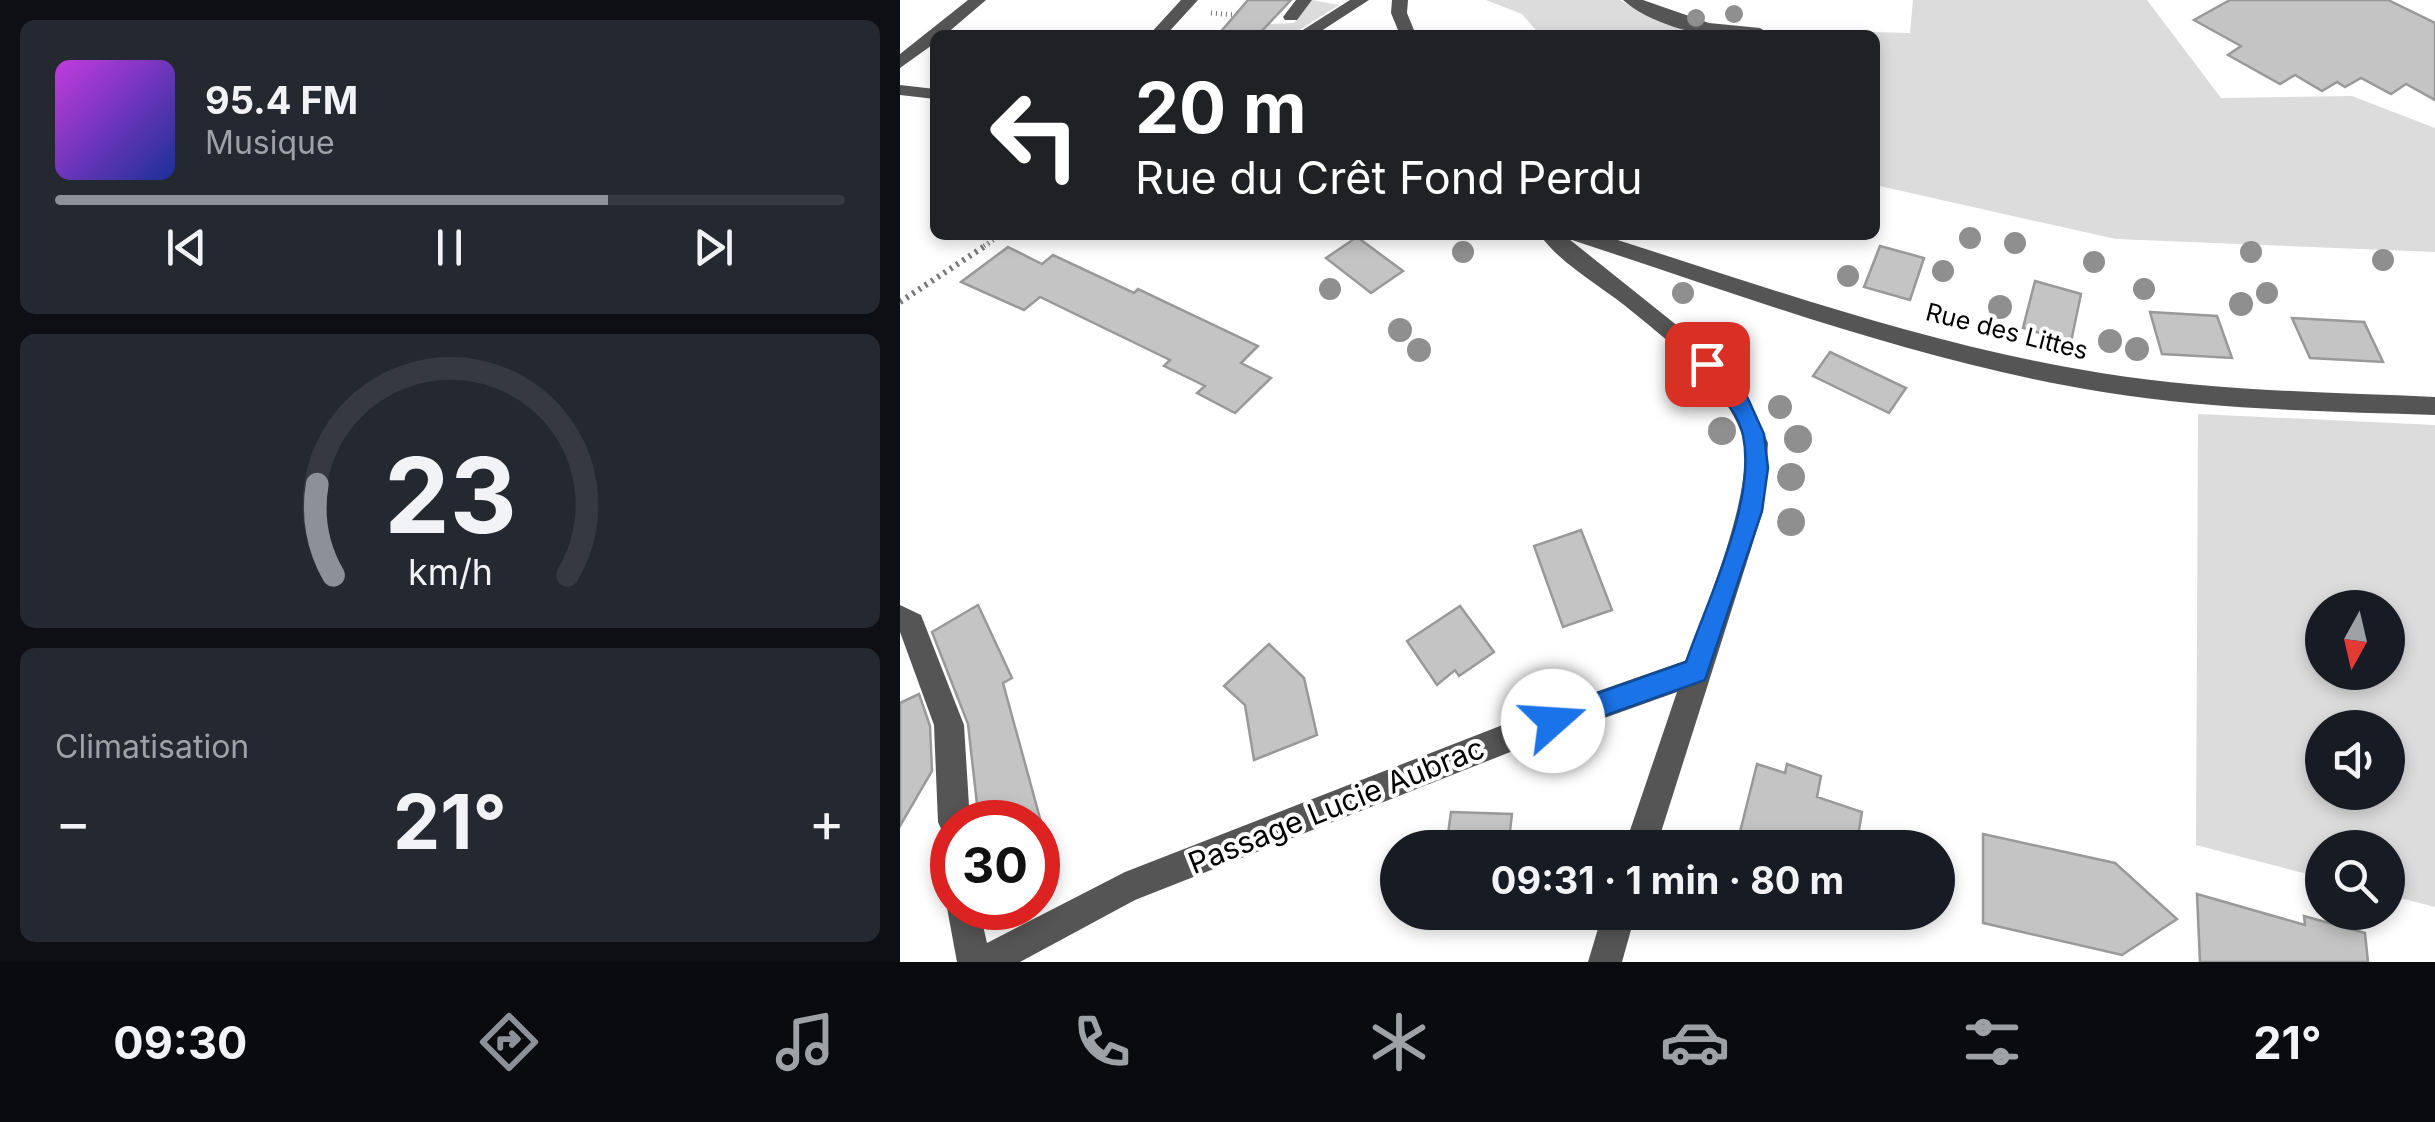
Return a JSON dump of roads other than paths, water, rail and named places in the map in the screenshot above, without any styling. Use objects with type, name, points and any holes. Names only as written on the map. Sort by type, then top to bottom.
[{"type":"street","points":[[941,30],[978,0]]},
{"type":"street","points":[[1162,30],[1190,0]]},
{"type":"street","points":[[1291,16],[1304,0]]},
{"type":"street","points":[[1311,30],[1360,0]]},
{"type":"street","points":[[1400,0],[1399,13],[1406,30]]},
{"type":"street","points":[[1631,0],[1664,18],[1695,28],[1721,30]]},
{"type":"street","points":[[900,64],[930,39]]},
{"type":"street","points":[[900,90],[930,93]]},
{"type":"street","points":[[1556,240],[1707,364],[1736,396],[1754,434],[1757,468],[1750,511],[1646,830]]},
{"type":"street","name":"Rue des Littes","points":[[1595,240],[1887,330],[2056,374],[2197,392],[2435,406]]},
{"type":"street","points":[[900,618],[911,624],[949,725],[953,800]]},
{"type":"street","name":"Passage Lucie Aubrac","points":[[986,962],[1125,888],[1518,734],[1696,671]]},
{"type":"street","points":[[967,930],[974,962]]},
{"type":"street","points":[[1605,962],[1615,930]]}]
